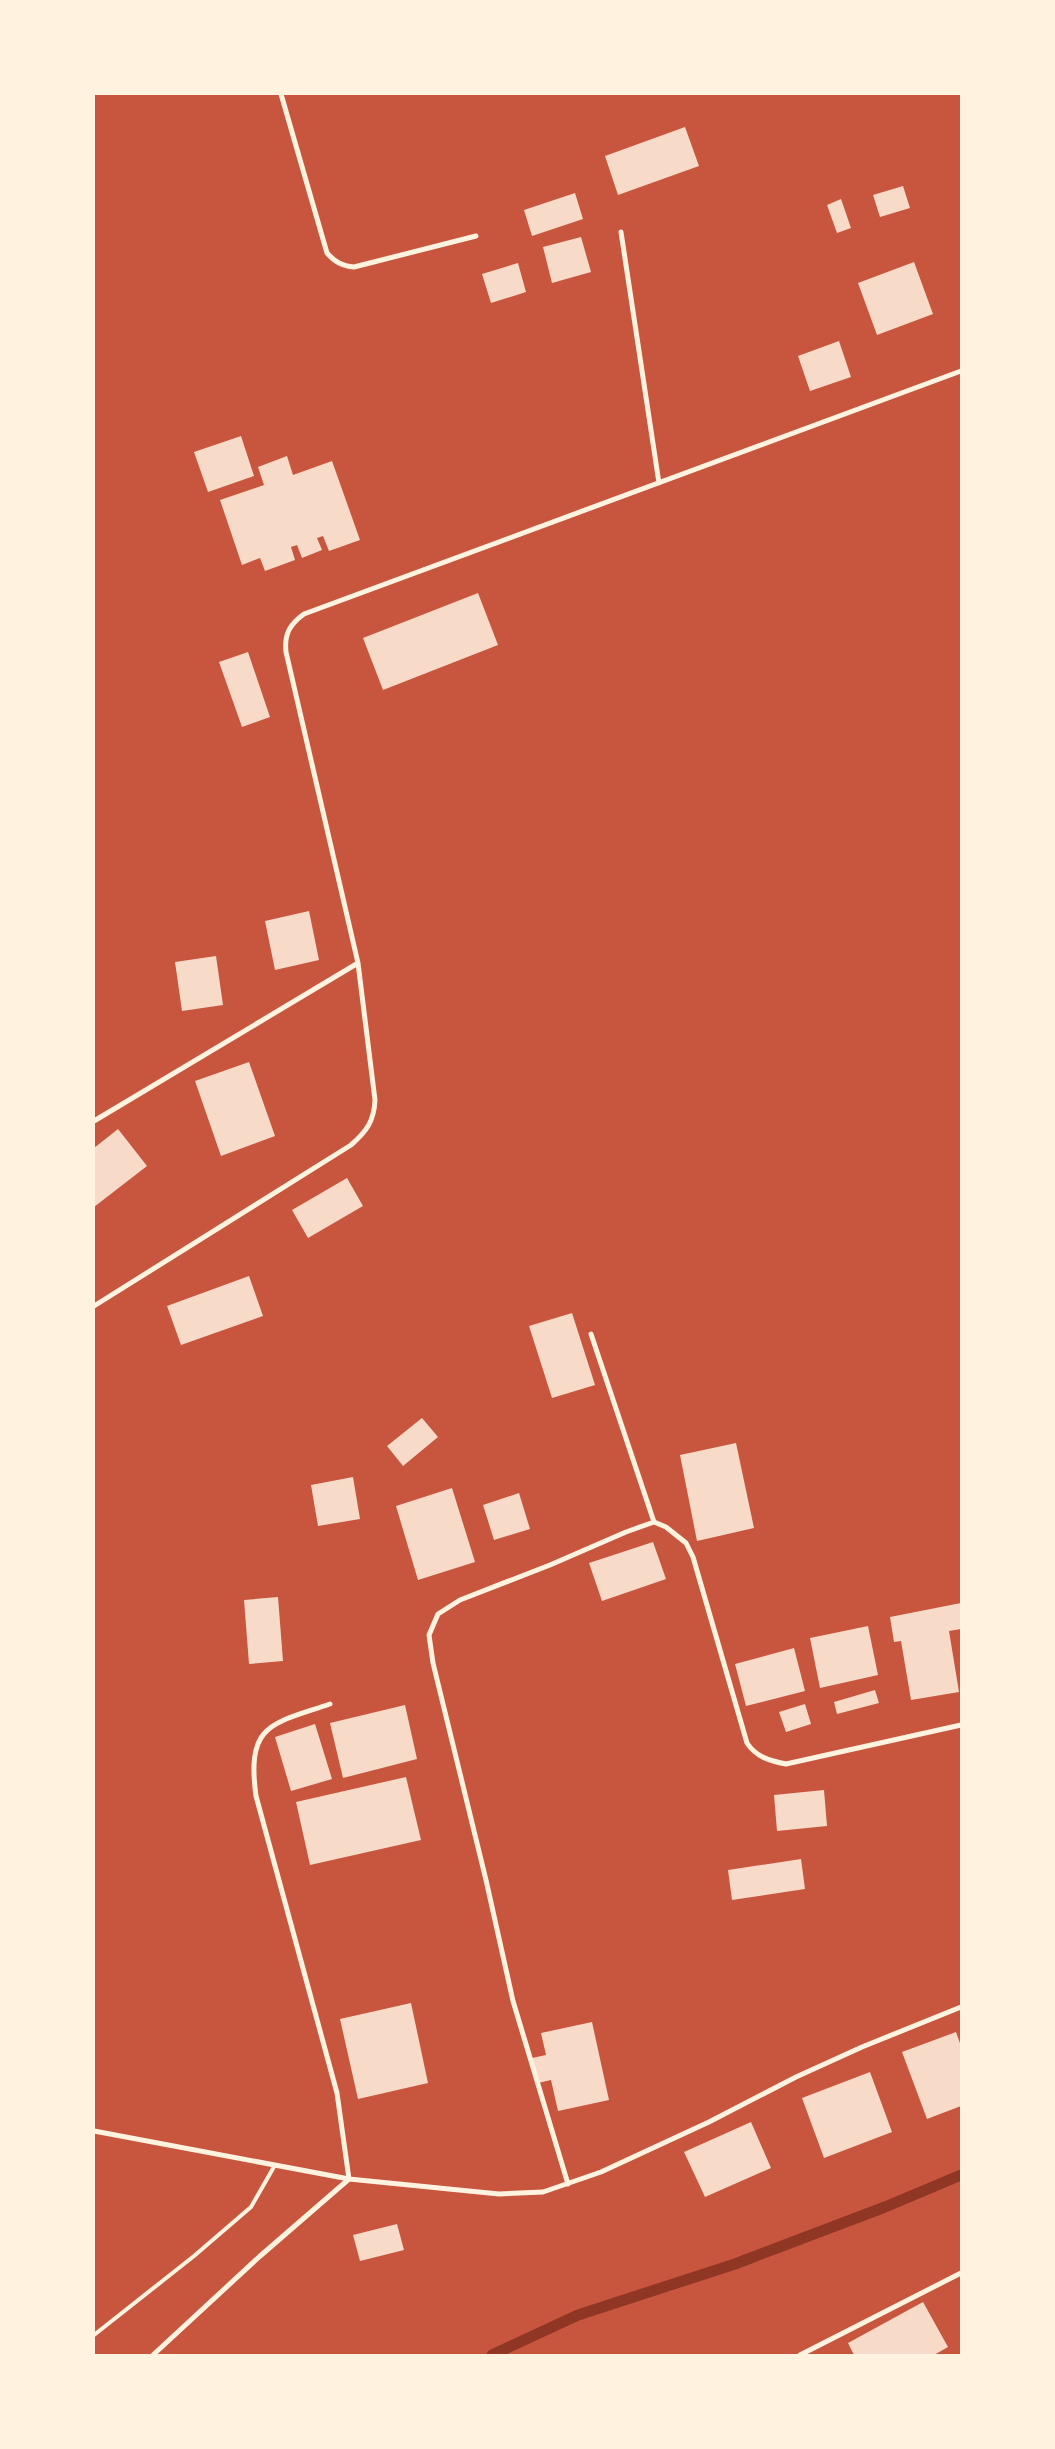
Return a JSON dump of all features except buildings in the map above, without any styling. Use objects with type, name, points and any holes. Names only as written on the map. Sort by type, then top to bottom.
[{"type":"street","points":[[281,94],[327,253],[334,260],[344,266],[354,267],[476,236]]},
{"type":"street","points":[[621,232],[659,484]]},
{"type":"street","points":[[94,1306],[351,1145],[368,1129],[374,1112],[375,1100],[358,963],[286,652],[284,639],[294,620],[304,614],[961,371]]},
{"type":"street","points":[[94,1121],[358,963]]},
{"type":"street","points":[[591,1334],[654,1522]]},
{"type":"street","points":[[568,2184],[513,2001],[486,1880],[433,1663],[429,1635],[438,1614],[460,1600],[654,1522],[666,1526],[686,1543],[693,1557],[746,1743],[758,1754],[768,1760],[786,1764],[961,1725]]},
{"type":"street","points":[[330,1704],[281,1721],[266,1729],[256,1751],[253,1770],[256,1796],[337,2093],[349,2180]]},
{"type":"street","points":[[94,2131],[349,2180],[499,2194],[543,2192],[568,2184],[659,2146],[845,2054],[961,2007]]},
{"type":"street","points":[[153,2355],[259,2257],[349,2180]]},
{"type":"street","points":[[800,2355],[961,2273]]},
{"type":"lane","points":[[94,2336],[194,2256],[251,2207],[275,2165]]},
{"type":"waterway","points":[[492,2355],[578,2315],[735,2264],[885,2207],[961,2175]]}]
